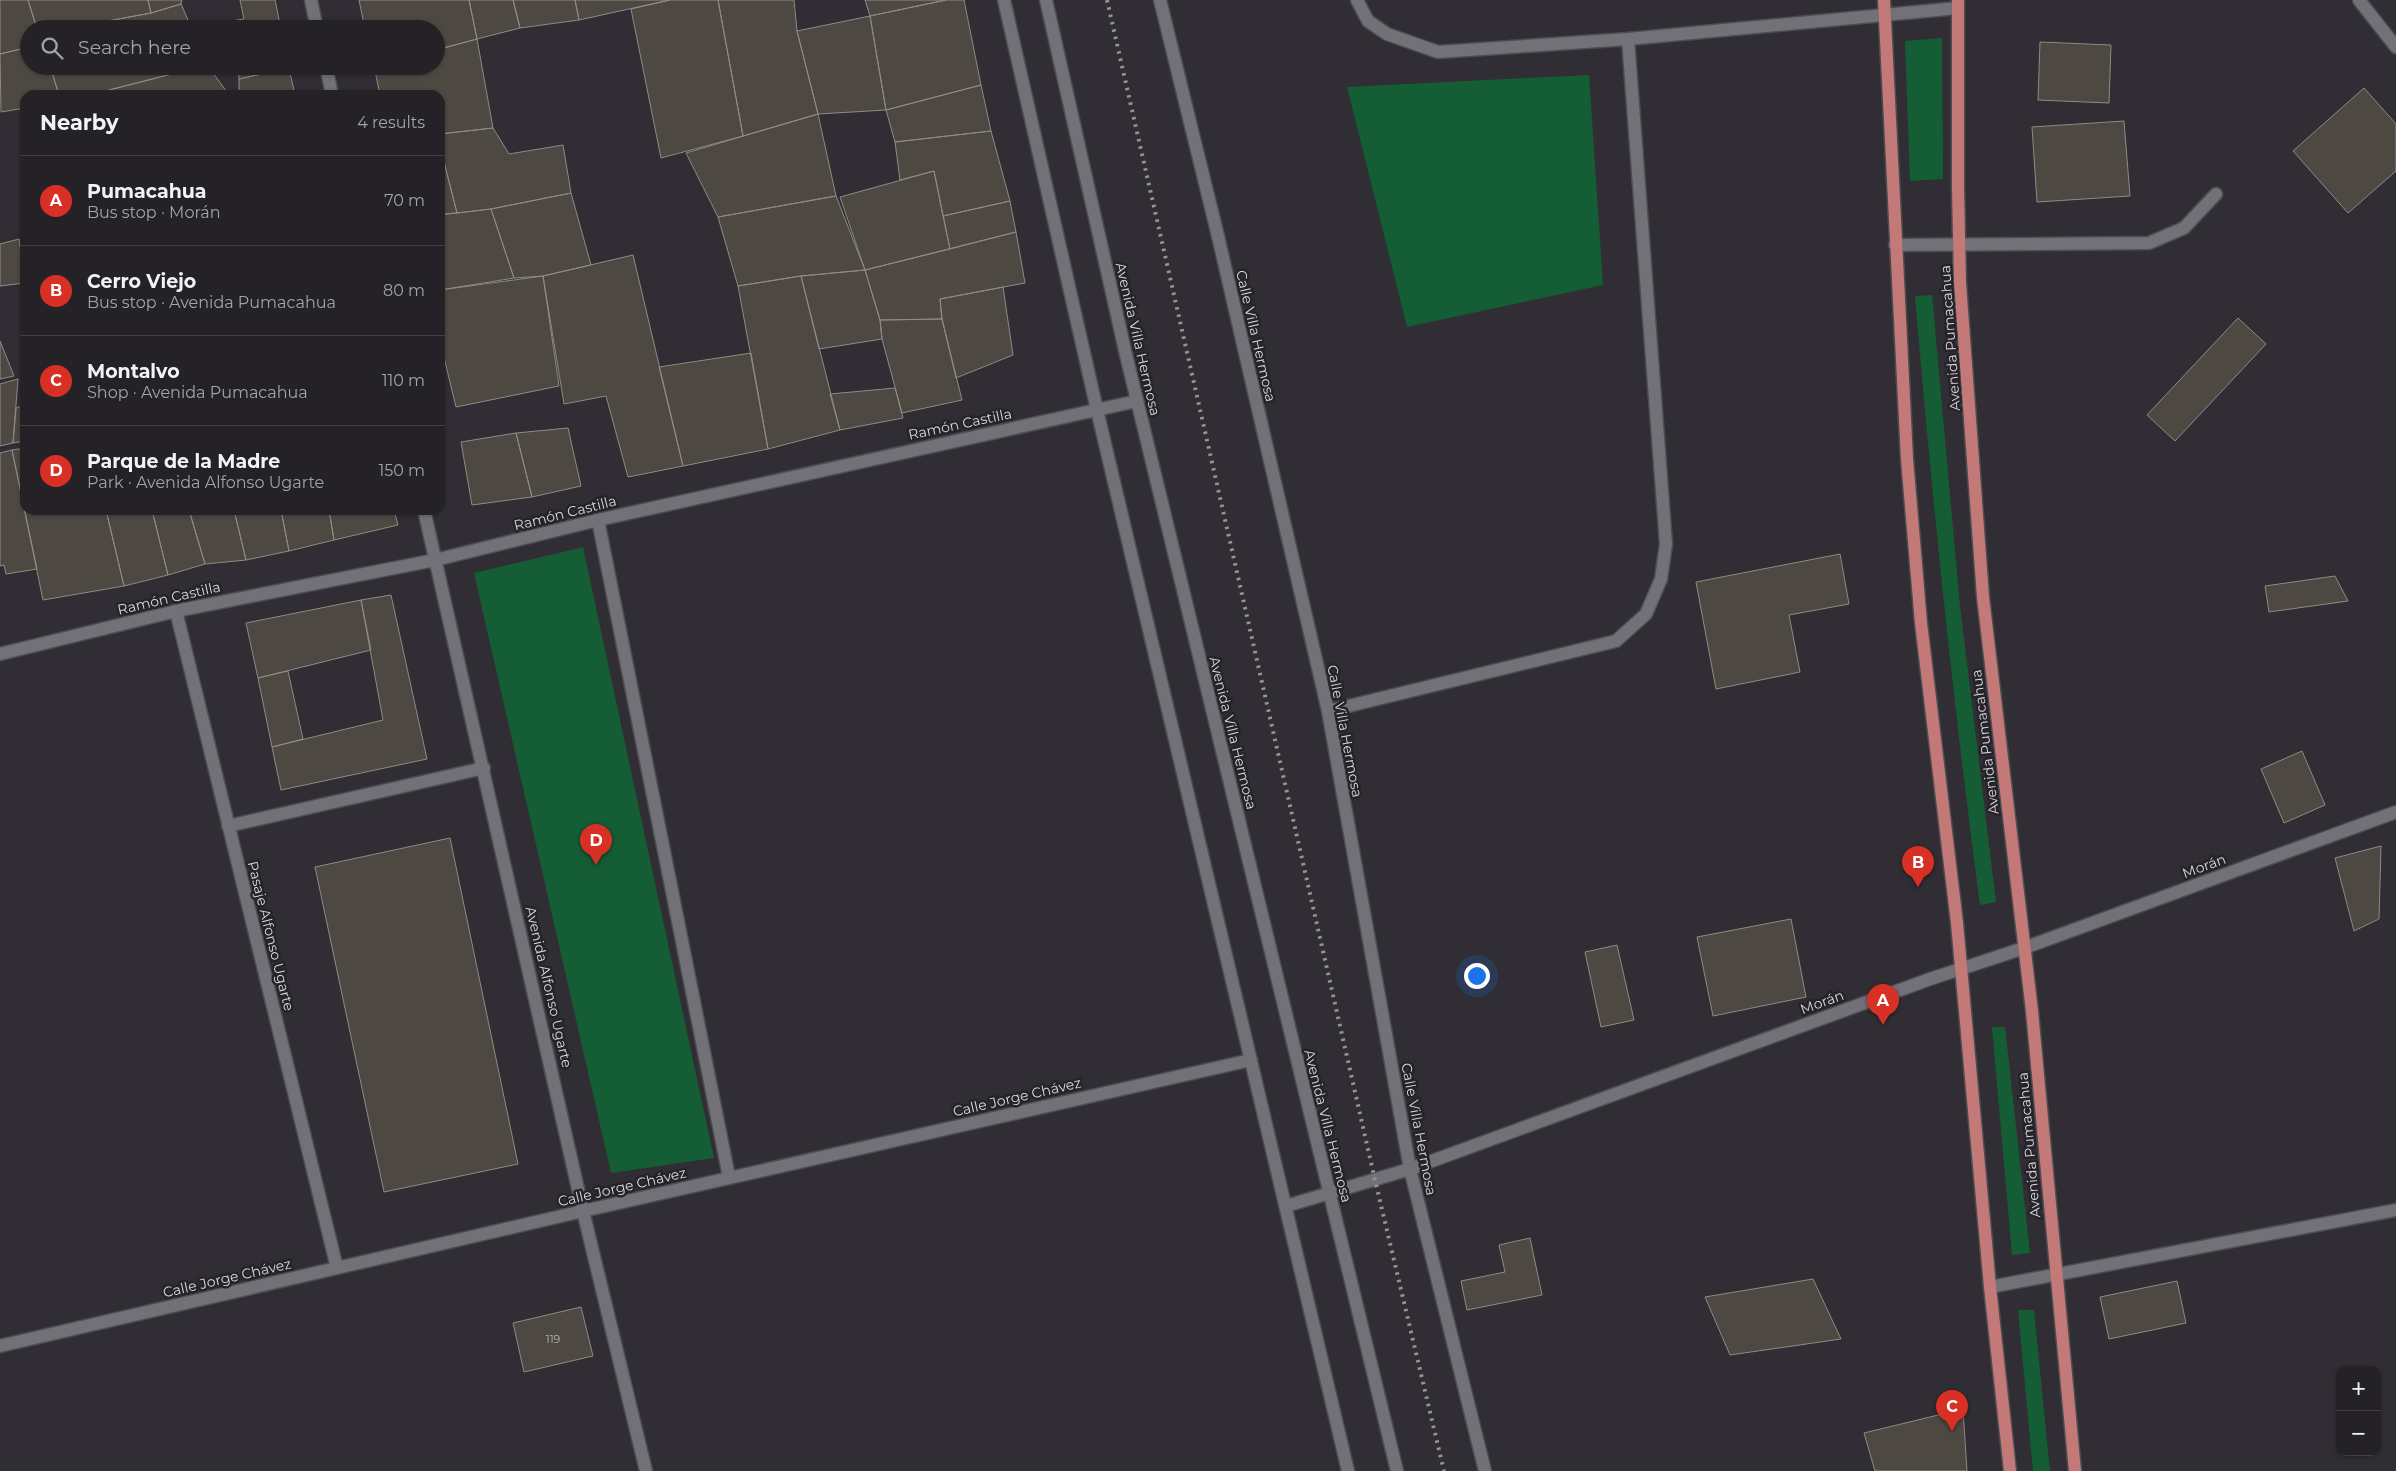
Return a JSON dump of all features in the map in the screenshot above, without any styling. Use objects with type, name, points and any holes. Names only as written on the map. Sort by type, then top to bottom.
[{"type":"main road","points":[[1884,0],[1906,459],[1921,623],[1961,968],[1990,1287],[2010,1471]]},
{"type":"main road","name":"Avenida Pumacahua","points":[[1958,4],[1960,283],[1983,597],[2024,948],[2075,1471]]},
{"type":"street","points":[[311,0],[315,20]]},
{"type":"street","points":[[1004,0],[1097,410],[1348,1471]]},
{"type":"street","name":"Avenida Villa Hermosa","points":[[1046,0],[1137,400],[1397,1471]]},
{"type":"street","name":"Calle Villa Hermosa","points":[[1160,0],[1215,222],[1328,711],[1410,1169],[1485,1471]]},
{"type":"street","points":[[1357,0],[1368,21],[1387,34],[1438,52],[1628,38],[1958,4]]},
{"type":"street","points":[[2359,0],[2396,47]]},
{"type":"street","points":[[1328,711],[1616,641],[1646,614],[1661,579],[1666,544],[1628,38]]},
{"type":"street","points":[[328,75],[331,90]]},
{"type":"street","points":[[1895,245],[2149,243],[2184,228],[2216,194]]},
{"type":"street","name":"Ramón Castilla","points":[[0,654],[176,611],[435,560],[598,520],[1137,400]]},
{"type":"street","name":"Avenida Alfonso Ugarte","points":[[425,515],[583,1210],[646,1471]]},
{"type":"street","points":[[598,520],[730,1178]]},
{"type":"street","name":"Pasaje Alfonso Ugarte","points":[[176,611],[337,1268]]},
{"type":"street","points":[[228,826],[484,768]]},
{"type":"street","name":"Morán","points":[[1286,1206],[1410,1169],[2396,812]]},
{"type":"street","name":"Calle Jorge Chávez","points":[[0,1346],[583,1210],[1251,1060]]},
{"type":"street","points":[[1990,1287],[2396,1210]]},
{"type":"green space","points":[[1942,38],[1943,179],[1910,181],[1905,41]]},
{"type":"green space","points":[[1589,75],[1603,285],[1407,327],[1347,87]]},
{"type":"green space","points":[[1932,295],[1960,606],[1996,902],[1980,905],[1944,600],[1915,296]]},
{"type":"green space","points":[[583,547],[714,1158],[611,1173],[474,573]]},
{"type":"green space","points":[[1992,1027],[2005,1027],[2030,1253],[2012,1255]]},
{"type":"green space","points":[[2018,1310],[2034,1310],[2050,1471],[2033,1471]]},
{"type":"building","points":[[0,0],[28,0],[34,20],[20,20],[20,49],[0,54]]},
{"type":"building","points":[[28,0],[148,0],[151,13],[113,20],[34,20]]},
{"type":"building","points":[[148,0],[182,0],[181,4],[151,13]]},
{"type":"building","points":[[240,0],[275,0],[279,20],[238,20],[244,19]]},
{"type":"building","points":[[359,0],[469,0],[477,39],[445,48],[445,20],[363,20]]},
{"type":"building","points":[[469,0],[513,0],[520,28],[477,39]]},
{"type":"building","points":[[513,0],[575,0],[579,20],[520,28]]},
{"type":"building","points":[[575,0],[670,0],[579,20]]},
{"type":"building","points":[[670,0],[718,0],[743,136],[661,158],[631,9]]},
{"type":"building","points":[[718,0],[794,0],[797,31],[818,114],[743,136]]},
{"type":"building","points":[[865,0],[946,0],[870,16]]},
{"type":"building","points":[[946,0],[964,0],[981,85],[886,110],[870,16]]},
{"type":"building","points":[[181,4],[188,20],[113,20],[151,13]]},
{"type":"building","points":[[870,16],[886,110],[818,114],[797,31]]},
{"type":"building","points":[[477,39],[493,128],[445,133],[445,90],[379,90],[376,75],[445,75],[445,48]]},
{"type":"building","points":[[2040,42],[2111,45],[2109,103],[2038,100]]},
{"type":"building","points":[[20,49],[20,75],[53,75],[57,90],[20,90],[20,109],[1,112],[0,54]]},
{"type":"building","points":[[53,75],[168,75],[109,90],[57,90]]},
{"type":"building","points":[[168,75],[215,75],[225,90],[109,90]]},
{"type":"building","points":[[239,75],[257,75],[239,79]]},
{"type":"building","points":[[257,75],[291,75],[294,90],[239,90],[239,79]]},
{"type":"building","points":[[981,85],[991,131],[895,142],[886,110]]},
{"type":"building","points":[[2364,88],[2396,124],[2396,171],[2348,213],[2293,151]]},
{"type":"building","points":[[818,114],[836,196],[718,217],[686,153]]},
{"type":"building","points":[[2124,121],[2130,196],[2037,202],[2032,127]]},
{"type":"building","points":[[493,128],[509,154],[563,145],[571,193],[491,209],[457,213],[445,166],[445,133]]},
{"type":"building","points":[[991,131],[1010,201],[943,216],[934,171],[900,180],[895,142]]},
{"type":"building","points":[[445,166],[457,213],[445,214]]},
{"type":"building","points":[[934,171],[950,249],[865,270],[840,197]]},
{"type":"building","points":[[571,193],[591,265],[543,276],[514,278],[491,209]]},
{"type":"building","points":[[836,196],[865,270],[801,276],[738,286],[718,217]]},
{"type":"building","points":[[1010,201],[1016,232],[950,249],[943,216]]},
{"type":"building","points":[[491,209],[514,278],[445,289],[445,214]]},
{"type":"building","points":[[1016,232],[1025,283],[940,299],[942,319],[880,320],[865,270]]},
{"type":"building","points":[[19,239],[20,284],[0,286],[0,244]]},
{"type":"building","points":[[633,255],[683,466],[628,477],[606,396],[564,404],[543,276]]},
{"type":"building","points":[[865,270],[880,320],[882,339],[819,349],[801,276]]},
{"type":"building","points":[[543,276],[559,386],[456,407],[445,362],[445,289]]},
{"type":"building","points":[[801,276],[840,430],[768,449],[738,286]]},
{"type":"building","points":[[1003,287],[1013,355],[956,378],[942,319],[940,299]]},
{"type":"building","points":[[2238,318],[2266,344],[2175,441],[2147,415]]},
{"type":"building","points":[[942,319],[962,400],[902,413],[882,339],[880,320]]},
{"type":"building","points":[[0,341],[14,376],[0,379]]},
{"type":"building","points":[[751,353],[768,449],[683,466],[659,367]]},
{"type":"building","points":[[18,379],[13,443],[0,446],[0,384]]},
{"type":"building","points":[[895,388],[903,418],[840,430],[830,394]]},
{"type":"building","points":[[20,407],[20,442],[13,443],[16,408]]},
{"type":"building","points":[[568,428],[581,486],[532,497],[516,433]]},
{"type":"building","points":[[516,433],[532,497],[472,505],[461,442]]},
{"type":"building","points":[[20,449],[20,489],[12,450]]},
{"type":"building","points":[[12,450],[20,488],[20,515],[26,515],[37,569],[6,574],[4,565],[0,566],[0,453]]},
{"type":"building","points":[[25,515],[107,515],[124,586],[43,600]]},
{"type":"building","points":[[107,515],[153,515],[168,575],[124,586]]},
{"type":"building","points":[[153,515],[190,515],[205,564],[168,575]]},
{"type":"building","points":[[190,515],[235,515],[246,560],[205,564]]},
{"type":"building","points":[[235,515],[282,515],[289,551],[246,560]]},
{"type":"building","points":[[282,515],[330,515],[334,540],[289,551]]},
{"type":"building","points":[[330,515],[395,515],[398,525],[334,540]]},
{"type":"building","points":[[1840,554],[1849,604],[1789,615],[1800,672],[1716,689],[1696,582]]},
{"type":"building","points":[[2335,576],[2348,601],[2269,612],[2265,586]]},
{"type":"building","points":[[391,595],[427,759],[281,790],[272,747],[383,720],[361,600]]},
{"type":"building","points":[[361,600],[371,650],[258,678],[246,623]]},
{"type":"building","points":[[288,671],[303,739],[272,747],[258,678]]},
{"type":"building","points":[[2302,751],[2325,805],[2284,823],[2261,769]]},
{"type":"building","points":[[450,838],[518,1164],[384,1192],[315,867]]},
{"type":"building","points":[[2381,846],[2379,919],[2354,931],[2335,858]]},
{"type":"building","points":[[1791,919],[1806,997],[1713,1016],[1697,937]]},
{"type":"building","points":[[1617,945],[1634,1020],[1601,1027],[1585,952]]},
{"type":"building","points":[[1530,1238],[1542,1295],[1467,1310],[1461,1281],[1505,1272],[1499,1245]]},
{"type":"building","points":[[1813,1279],[1841,1339],[1730,1355],[1705,1297]]},
{"type":"building","points":[[2177,1281],[2186,1323],[2109,1339],[2100,1297]]},
{"type":"building","points":[[581,1307],[593,1356],[524,1372],[513,1323]]},
{"type":"building","points":[[1963,1409],[1967,1471],[1875,1471],[1864,1433]]},
{"type":"railway","points":[[1107,0],[1375,1180],[1444,1471]]},
{"type":"place","name":"Parque de la Madre","points":[[596,865]]},
{"type":"place","name":"Cerro Viejo","points":[[1918,887]]},
{"type":"place","name":"Pumacahua","points":[[1883,1025]]},
{"type":"place","name":"Montalvo","points":[[1952,1431]]}]
